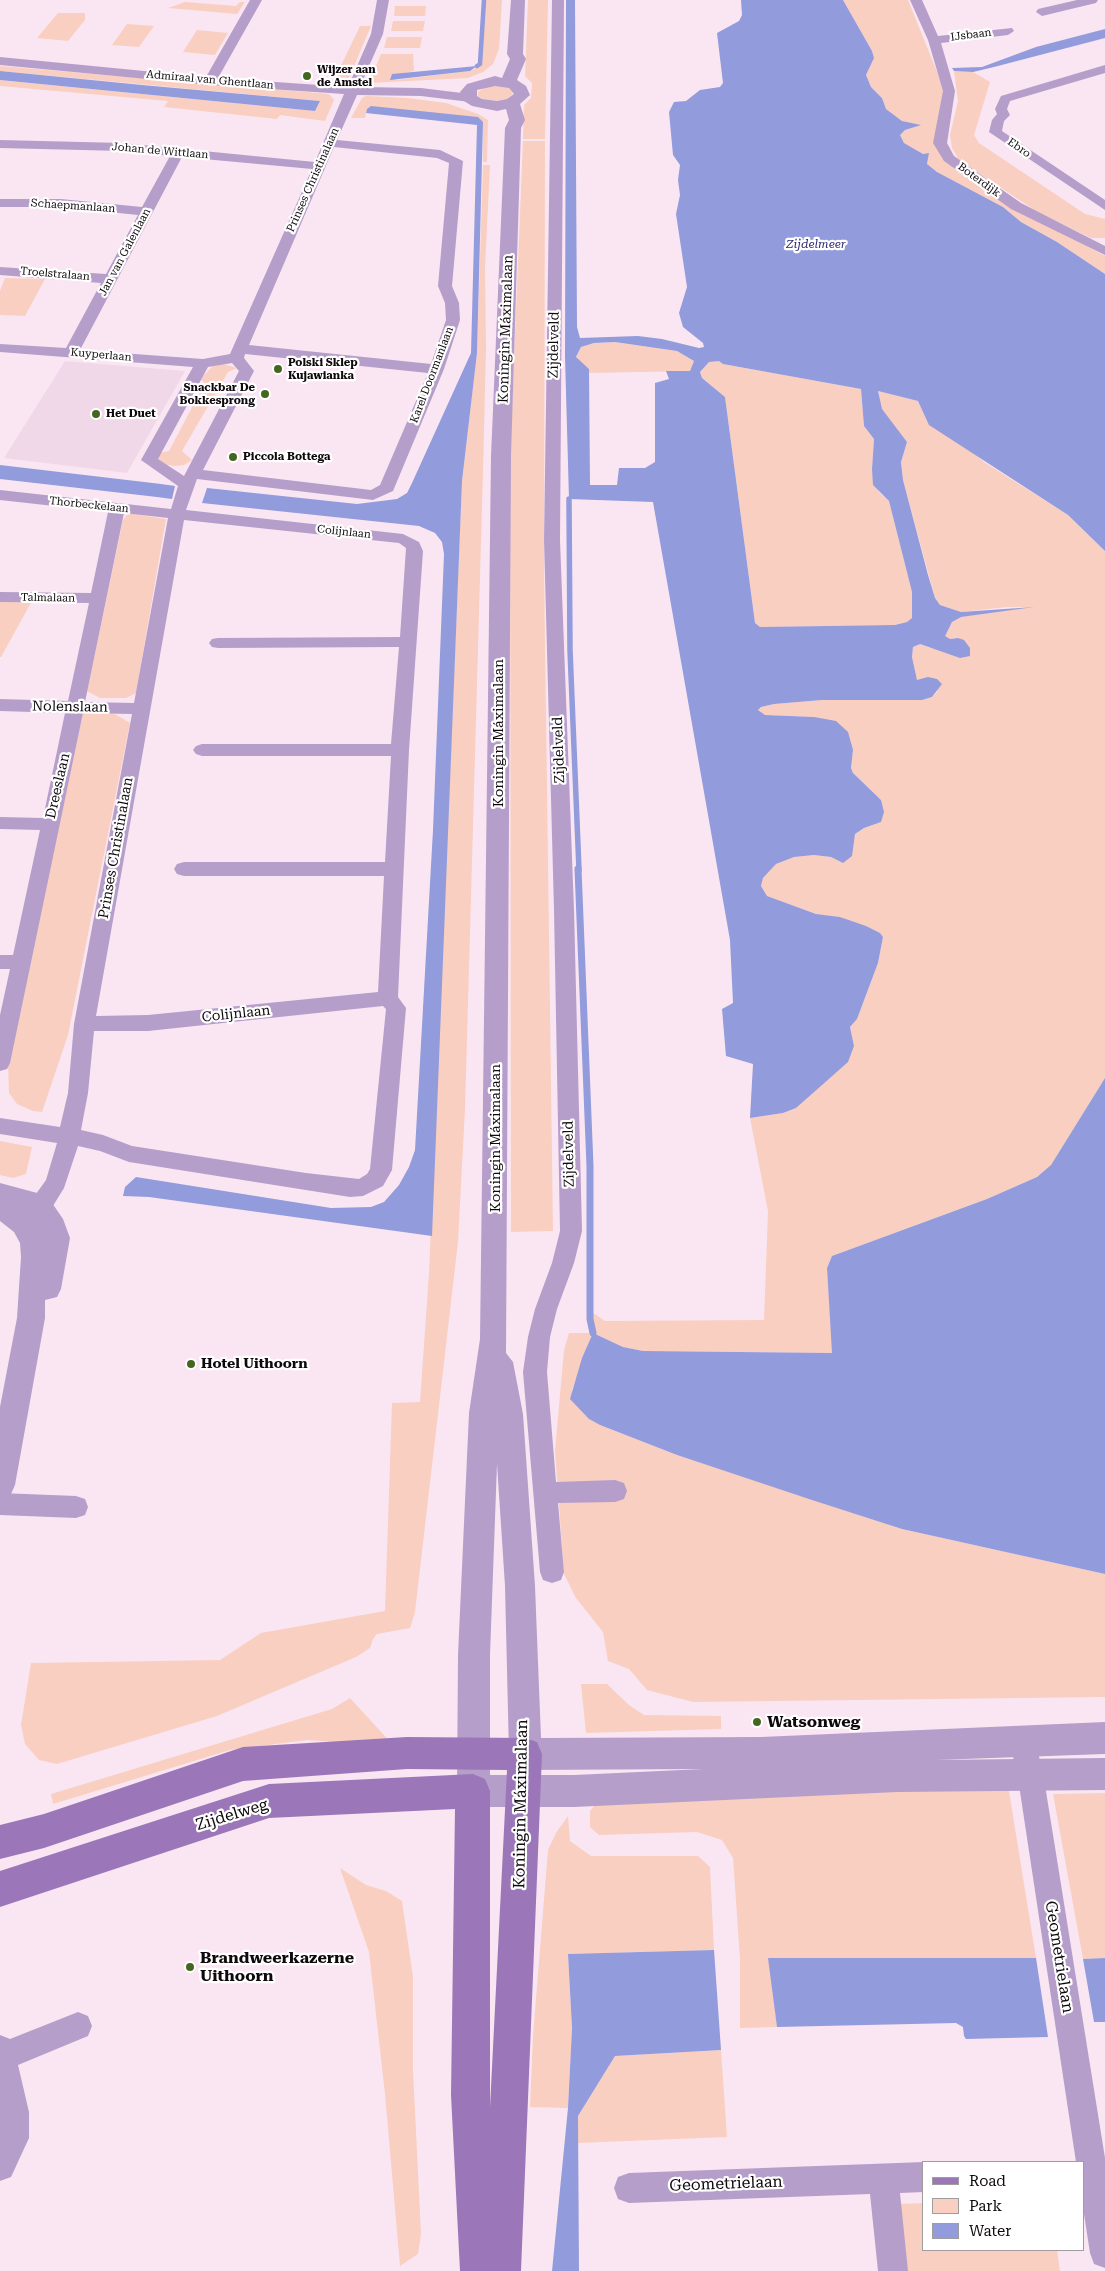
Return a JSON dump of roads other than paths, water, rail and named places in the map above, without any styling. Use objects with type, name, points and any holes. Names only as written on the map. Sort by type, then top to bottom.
[{"type":"main road","points":[[0,1842],[44,1830],[243,1764],[385,1754],[473,1752],[524,1772]]},
{"type":"main road","name":"Koningin Máximalaan","points":[[501,2271],[524,1772]]},
{"type":"main road","name":"Koningin Máximalaan","points":[[473,1792],[470,2095],[480,2271]]},
{"type":"main road","name":"Zijdelweg","points":[[0,1890],[269,1802],[473,1792]]},
{"type":"street","points":[[210,81],[256,0]]},
{"type":"street","name":"Prinses Christinalaan","points":[[32,1216],[56,1182],[65,1156],[78,1093],[84,1024],[177,514],[190,479],[247,371],[238,353],[377,34],[383,0]]},
{"type":"street","points":[[501,82],[518,60],[515,54],[518,0]]},
{"type":"street","name":"Zijdelveld","points":[[552,1572],[534,1372],[539,1336],[546,1309],[563,1263],[571,1231],[564,910],[552,540],[558,0]]},
{"type":"street","name":"Boterdijk","points":[[916,0],[934,40],[949,91],[940,143],[950,158],[1016,206],[1105,251]]},
{"type":"street","points":[[1042,12],[1092,0]]},
{"type":"street","name":"IJsbaan","points":[[934,40],[1008,31]]},
{"type":"street","name":"Admiraal van Ghentlaan","points":[[0,61],[210,81],[352,91],[470,94]]},
{"type":"street","name":"Ebro","points":[[1103,72],[1005,99],[1001,109],[1004,114],[998,120],[995,132],[1105,206]]},
{"type":"street","points":[[501,82],[518,86],[522,92],[520,98],[504,104],[478,103],[470,94],[479,83],[501,82]]},
{"type":"street","name":"Koningin Máximalaan","points":[[473,1792],[476,1588],[483,1423],[494,1339],[501,456],[513,128],[504,104]]},
{"type":"street","name":"Karel Doormanlaan","points":[[190,479],[373,495],[387,488],[437,369],[453,320],[452,302],[445,286],[456,161],[440,154],[330,143]]},
{"type":"street","name":"Johan de Wittlaan","points":[[0,144],[75,144],[319,166]]},
{"type":"street","name":"Jan van Galenlaan","points":[[72,353],[178,152]]},
{"type":"street","name":"Schaepmanlaan","points":[[0,203],[62,203],[147,212]]},
{"type":"street","name":"Troelstralaan","points":[[0,271],[111,279]]},
{"type":"street","name":"Kuyperlaan","points":[[0,348],[202,363]]},
{"type":"street","points":[[190,479],[149,460],[202,363],[238,353],[437,369]]},
{"type":"street","name":"Thorbeckelaan","points":[[0,495],[177,514]]},
{"type":"street","name":"Dreeslaan","points":[[0,1063],[117,509]]},
{"type":"street","name":"Colijnlaan","points":[[0,1126],[103,1143],[166,1171],[347,1197],[375,1180],[381,1170],[396,1008],[388,998],[400,750],[414,551],[409,542],[403,539],[177,514]]},
{"type":"street","name":"Talmalaan","points":[[0,597],[97,598]]},
{"type":"street","points":[[218,643],[408,642]]},
{"type":"street","name":"Nolenslaan","points":[[0,705],[141,709]]},
{"type":"street","points":[[202,750],[400,750]]},
{"type":"street","points":[[0,823],[49,824]]},
{"type":"street","points":[[184,870],[394,869]]},
{"type":"street","points":[[0,962],[20,962]]},
{"type":"street","name":"Colijnlaan","points":[[84,1024],[148,1023],[388,998]]},
{"type":"street","points":[[0,1194],[16,1196],[32,1216],[35,1257],[30,1292],[31,1318],[4,1437],[0,1485]]},
{"type":"street","points":[[0,1210],[32,1216]]},
{"type":"street","name":"Koningin Máximalaan","points":[[494,1339],[508,1414],[520,1586],[524,1772]]},
{"type":"street","points":[[545,1493],[615,1491]]},
{"type":"street","points":[[0,1504],[76,1507]]},
{"type":"street","points":[[473,1792],[524,1772],[762,1753],[1105,1738]]},
{"type":"street","name":"Geometrielaan","points":[[1023,1742],[1030,1775],[1094,2172],[1105,2253]]},
{"type":"street","points":[[524,1772],[763,1783],[897,1776],[1105,1774]]},
{"type":"street","points":[[0,2166],[14,2138],[14,2112],[1,2053],[78,2026]]},
{"type":"street","name":"Geometrielaan","points":[[629,2188],[922,2177]]},
{"type":"street","points":[[883,2178],[893,2271]]},
{"type":"water","name":"Zijdelmeer","points":[[566,0],[575,0],[577,327],[580,338],[638,336],[662,339],[699,348],[704,347],[703,343],[683,327],[679,313],[687,287],[676,214],[680,195],[678,180],[680,165],[673,155],[669,112],[674,102],[686,101],[700,90],[720,87],[723,83],[717,33],[739,21],[742,15],[741,0],[843,0],[872,51],[874,58],[866,75],[871,87],[882,98],[886,109],[902,121],[921,125],[905,130],[900,135],[904,143],[923,154],[929,153],[927,164],[937,172],[1003,207],[1021,222],[1057,242],[1105,274],[1105,551],[1068,515],[929,425],[918,401],[878,391],[882,409],[907,442],[901,462],[903,480],[928,575],[935,598],[940,605],[961,612],[1034,607],[961,617],[952,622],[945,636],[950,639],[958,638],[964,640],[970,648],[970,656],[960,658],[920,644],[913,647],[912,657],[917,680],[928,677],[937,679],[942,684],[932,697],[922,700],[822,700],[774,704],[761,707],[758,710],[765,715],[814,717],[836,721],[848,732],[853,750],[851,768],[853,773],[881,800],[884,812],[881,822],[864,828],[855,834],[852,856],[843,863],[831,857],[814,855],[794,857],[776,864],[763,878],[761,886],[767,896],[816,914],[840,917],[866,926],[880,933],[883,937],[878,963],[857,1019],[850,1027],[854,1046],[848,1062],[796,1108],[783,1113],[750,1118],[753,1064],[726,1056],[722,1009],[733,1003],[730,940],[653,502],[569,499],[565,357]],"holes":[[[615,342],[677,351],[694,361],[690,371],[666,371],[669,379],[655,383],[655,462],[645,468],[619,468],[617,485],[590,485],[589,369],[576,357],[581,347],[594,343]],[[719,361],[723,364],[861,389],[864,426],[874,439],[873,485],[889,501],[912,592],[912,618],[907,622],[895,625],[760,627],[755,623],[725,397],[702,378],[700,372],[709,362]]]},
{"type":"water","points":[[1105,29],[1105,38],[994,67],[973,72],[954,71],[952,68],[982,67],[1036,47]]},
{"type":"water","points":[[477,66],[470,71],[390,80],[392,74]]},
{"type":"water","points":[[0,71],[320,101],[315,111],[0,80]]},
{"type":"water","points":[[371,106],[478,117],[483,122],[477,353],[462,481],[432,1236],[149,1197],[123,1196],[125,1187],[136,1177],[331,1208],[371,1207],[384,1202],[399,1185],[409,1167],[415,1150],[433,830],[444,554],[442,542],[435,533],[419,526],[202,503],[207,488],[357,504],[397,499],[407,493],[471,353],[477,125],[366,113],[367,109]]},
{"type":"water","points":[[0,465],[175,486],[172,499],[0,479]]},
{"type":"water","points":[[1105,1078],[1105,1574],[902,1529],[812,1500],[677,1455],[600,1425],[589,1419],[570,1399],[582,1358],[593,1333],[623,1347],[643,1351],[832,1353],[827,1268],[832,1256],[987,1199],[1037,1177],[1051,1165]]},
{"type":"water","points":[[714,1950],[721,2050],[615,2056],[578,2116],[579,2271],[552,2271],[568,2108],[572,2028],[568,1954]]},
{"type":"water","points":[[768,1958],[1036,1958],[1048,2037],[966,2039],[963,2027],[956,2023],[777,2027]]},
{"type":"water","points":[[1105,1958],[1105,2022],[1094,2022],[1083,1959]]},
{"type":"waterway","points":[[477,66],[480,64],[484,0]]},
{"type":"waterway","points":[[569,499],[570,650],[579,870]]},
{"type":"waterway","points":[[578,869],[590,1166],[590,1319],[593,1333]]},
{"type":"place","name":"Wijzer aan de Amstel","points":[[307,76]]},
{"type":"place","name":"Polski Sklep Kujawianka","points":[[278,369]]},
{"type":"place","name":"Snackbar De Bokkesprong","points":[[265,394]]},
{"type":"place","name":"Het Duet","points":[[96,414]]},
{"type":"place","name":"Piccola Bottega","points":[[233,457]]},
{"type":"place","name":"Hotel Uithoorn","points":[[191,1364]]},
{"type":"place","name":"Watsonweg","points":[[757,1722]]},
{"type":"place","name":"Brandweerkazerne Uithoorn","points":[[190,1967]]}]
